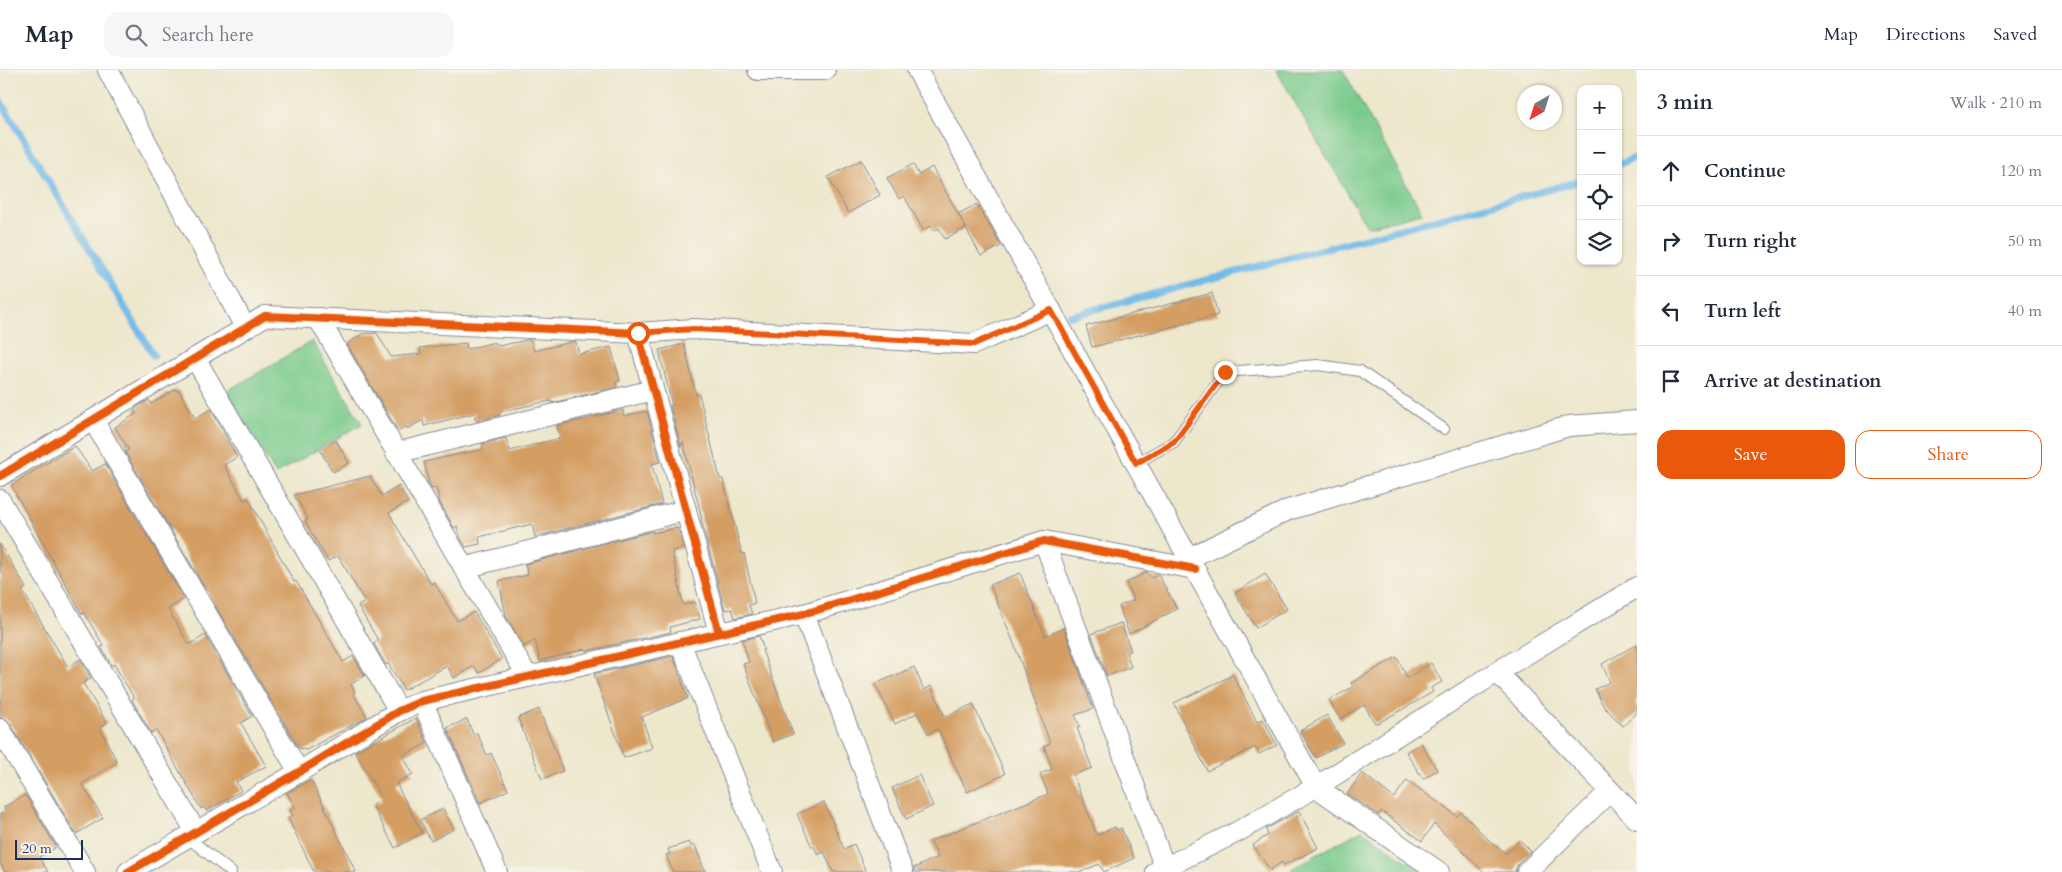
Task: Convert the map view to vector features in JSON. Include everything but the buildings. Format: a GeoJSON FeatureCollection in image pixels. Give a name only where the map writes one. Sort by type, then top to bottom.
{"type":"FeatureCollection","features":[{"type":"Feature","properties":{"kind":"street"},"geometry":{"type":"LineString","coordinates":[[108,70],[245,328]]}},
{"type":"Feature","properties":{"kind":"street"},"geometry":{"type":"LineString","coordinates":[[758,70],[825,70]]}},
{"type":"Feature","properties":{"kind":"street"},"geometry":{"type":"LineString","coordinates":[[917,70],[1316,787],[1439,872]]}},
{"type":"Feature","properties":{"kind":"street"},"geometry":{"type":"LineString","coordinates":[[0,476],[265,316],[638,333],[693,329],[974,344],[1051,310]]}},
{"type":"Feature","properties":{"kind":"street"},"geometry":{"type":"LineString","coordinates":[[318,318],[528,677]]}},
{"type":"Feature","properties":{"kind":"street"},"geometry":{"type":"LineString","coordinates":[[638,333],[719,633]]}},
{"type":"Feature","properties":{"kind":"street"},"geometry":{"type":"LineString","coordinates":[[195,358],[399,711]]}},
{"type":"Feature","properties":{"kind":"street"},"geometry":{"type":"LineString","coordinates":[[396,453],[653,390]]}},
{"type":"Feature","properties":{"kind":"street"},"geometry":{"type":"LineString","coordinates":[[93,420],[299,772]]}},
{"type":"Feature","properties":{"kind":"street"},"geometry":{"type":"LineString","coordinates":[[128,872],[399,711],[422,701],[804,614],[1044,541],[1192,564],[1288,510],[1569,426],[1637,421]]}},
{"type":"Feature","properties":{"kind":"street"},"geometry":{"type":"LineString","coordinates":[[0,500],[192,835]]}},
{"type":"Feature","properties":{"kind":"street"},"geometry":{"type":"LineString","coordinates":[[464,568],[686,510]]}},
{"type":"Feature","properties":{"kind":"street"},"geometry":{"type":"LineString","coordinates":[[1044,541],[1163,871],[1316,787],[1497,672],[1637,588]]}},
{"type":"Feature","properties":{"kind":"street"},"geometry":{"type":"LineString","coordinates":[[804,614],[903,872]]}},
{"type":"Feature","properties":{"kind":"street"},"geometry":{"type":"LineString","coordinates":[[680,642],[772,872]]}},
{"type":"Feature","properties":{"kind":"street"},"geometry":{"type":"LineString","coordinates":[[1497,672],[1637,819]]}},
{"type":"Feature","properties":{"kind":"street"},"geometry":{"type":"LineString","coordinates":[[422,701],[497,872]]}},
{"type":"Feature","properties":{"kind":"street"},"geometry":{"type":"LineString","coordinates":[[0,729],[85,872]]}},
{"type":"Feature","properties":{"kind":"street"},"geometry":{"type":"LineString","coordinates":[[1527,872],[1610,791]]}},
{"type":"Feature","properties":{"kind":"lane"},"geometry":{"type":"LineString","coordinates":[[1136,463],[1174,442],[1225,372],[1318,365],[1360,371],[1444,430]]}},
{"type":"Feature","properties":{"kind":"lane"},"geometry":{"type":"LineString","coordinates":[[192,835],[231,872]]}},
{"type":"Feature","properties":{"kind":"green space"},"geometry":{"type":"Polygon","coordinates":[[[1276,70],[1343,70],[1422,213],[1367,227],[1276,70]]]}},
{"type":"Feature","properties":{"kind":"green space"},"geometry":{"type":"Polygon","coordinates":[[[312,341],[362,424],[276,474],[227,391],[312,341]]]}},
{"type":"Feature","properties":{"kind":"green space"},"geometry":{"type":"Polygon","coordinates":[[[1362,830],[1423,872],[1294,872],[1291,869],[1362,830]]]}},
{"type":"Feature","properties":{"kind":"waterway"},"geometry":{"type":"LineString","coordinates":[[0,100],[154,356]]}},
{"type":"Feature","properties":{"kind":"waterway"},"geometry":{"type":"LineString","coordinates":[[1622,163],[1637,157]]}},
{"type":"Feature","properties":{"kind":"waterway"},"geometry":{"type":"LineString","coordinates":[[1070,316],[1577,182]]}},
{"type":"Feature","properties":{"kind":"cycle path"},"geometry":{"type":"LineString","coordinates":[[0,476],[265,316],[638,333],[719,633]]}},
{"type":"Feature","properties":{"kind":"cycle path"},"geometry":{"type":"LineString","coordinates":[[128,872],[399,711],[422,701],[804,614],[1044,541],[1195,569]]}},
{"type":"Feature","properties":{"kind":"route"},"geometry":{"type":"LineString","coordinates":[[638,333],[693,329],[974,344],[1051,310],[1136,463],[1174,442],[1225,372]]}}]}
